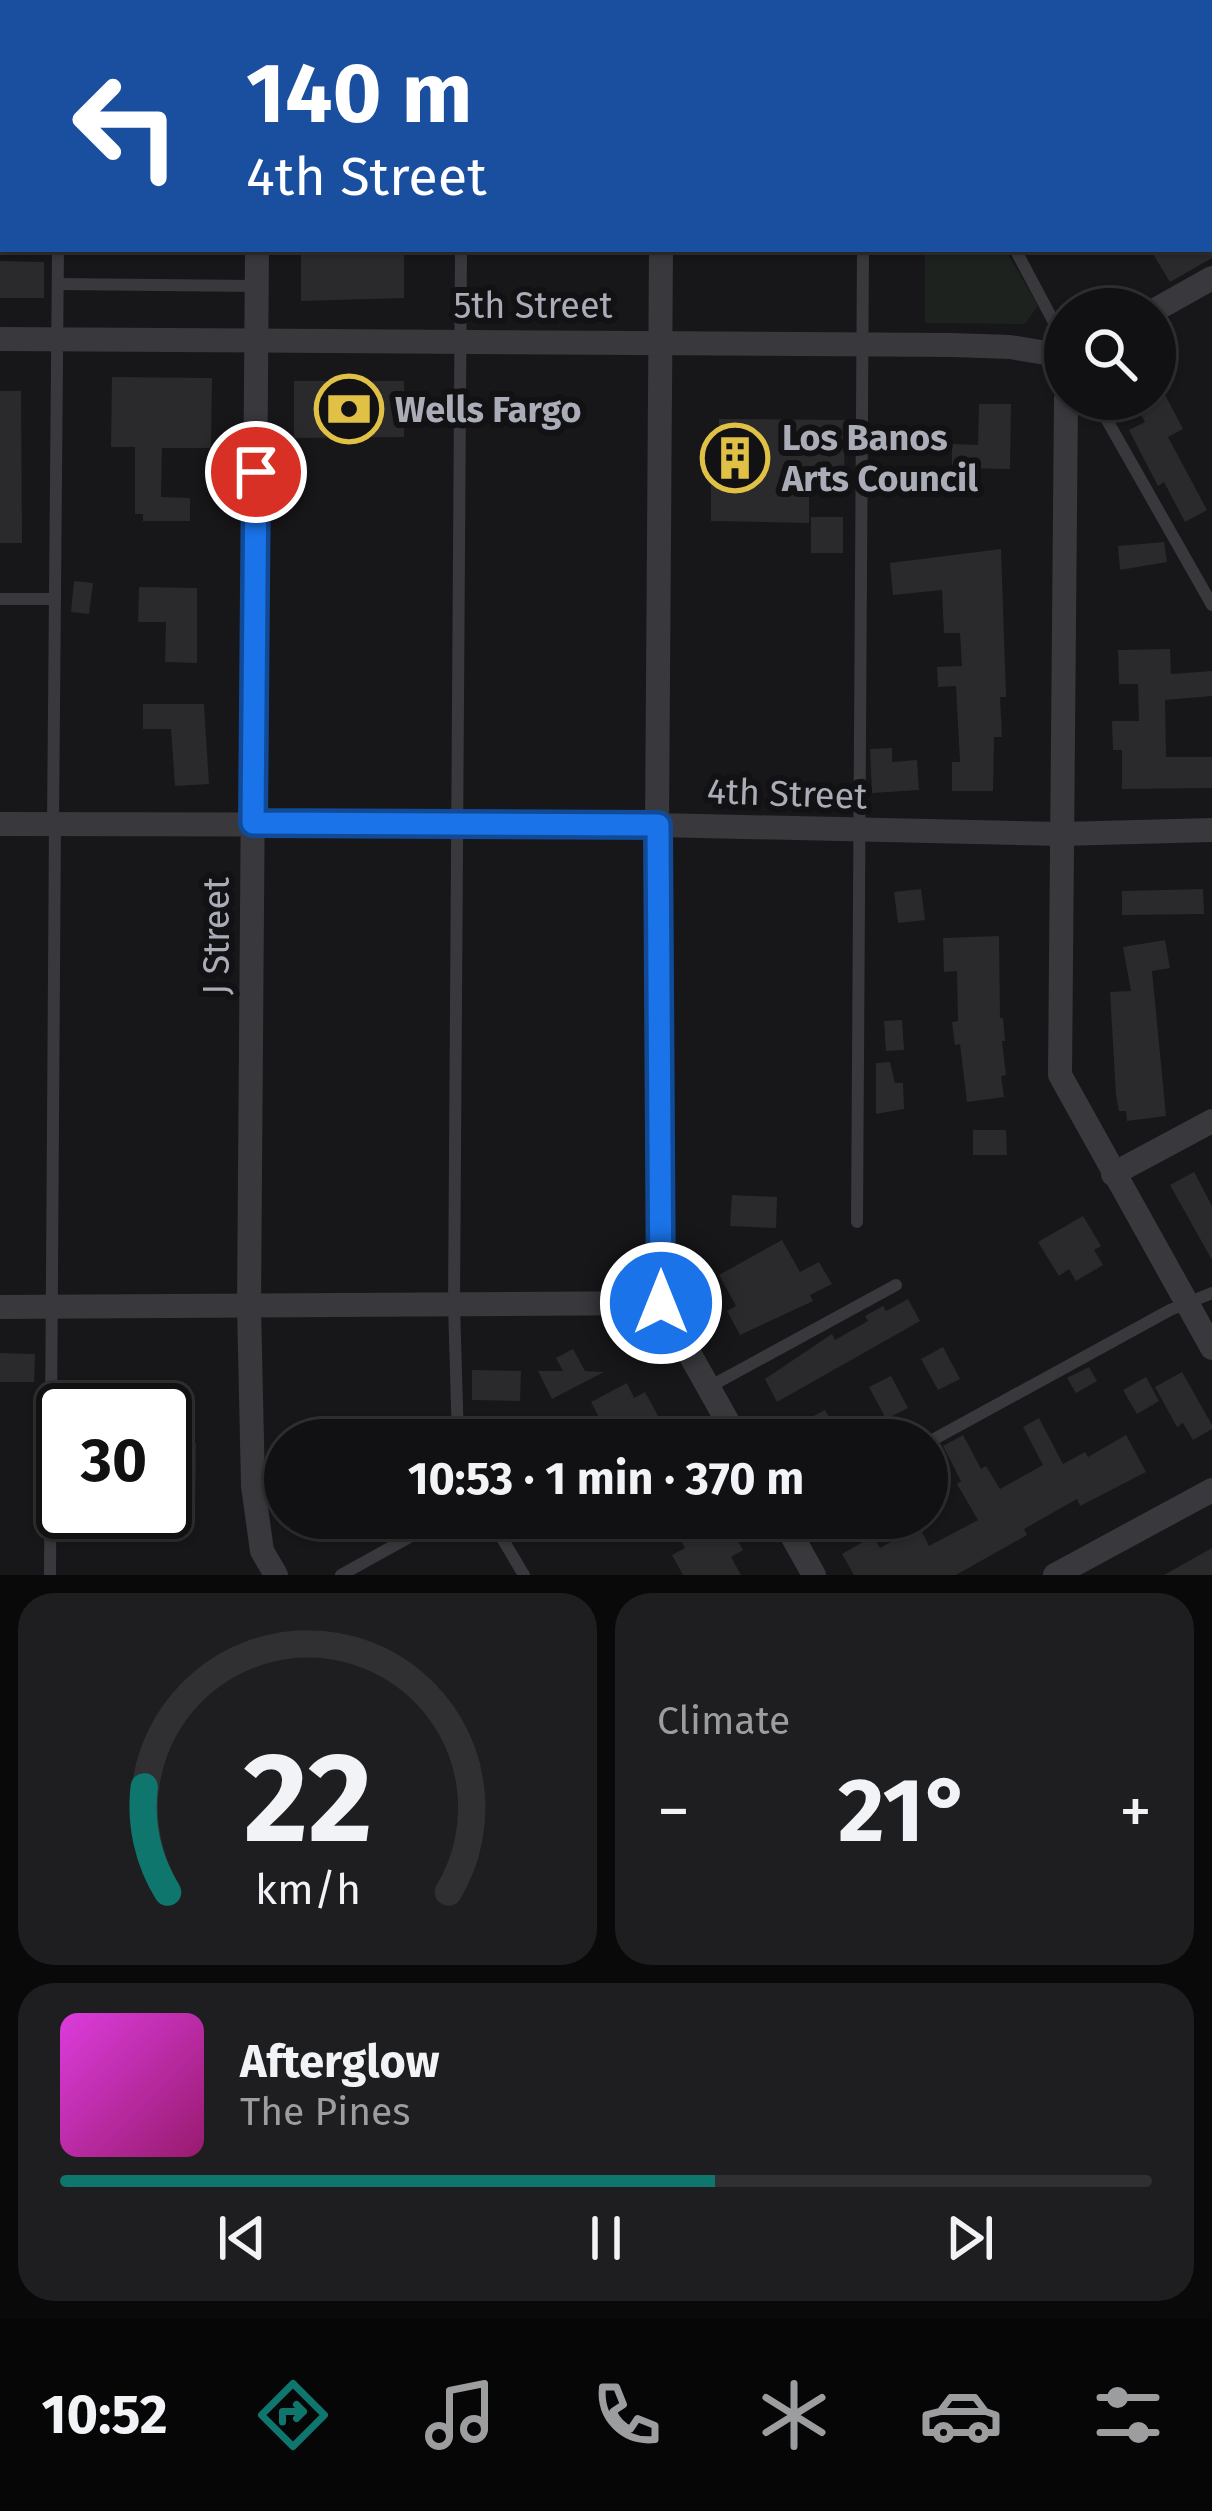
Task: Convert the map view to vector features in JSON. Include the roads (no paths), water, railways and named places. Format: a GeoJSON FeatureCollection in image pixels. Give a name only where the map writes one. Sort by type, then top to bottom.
{"type":"FeatureCollection","features":[{"type":"Feature","properties":{"kind":"street","name":"J Street"},"geometry":{"type":"LineString","coordinates":[[257,252],[249,1306],[253,1486],[262,1551],[276,1575]]}},
{"type":"Feature","properties":{"kind":"street"},"geometry":{"type":"LineString","coordinates":[[661,252],[661,1303],[726,1419]]}},
{"type":"Feature","properties":{"kind":"street"},"geometry":{"type":"LineString","coordinates":[[1176,298],[1212,278]]}},
{"type":"Feature","properties":{"kind":"street","name":"5th Street"},"geometry":{"type":"LineString","coordinates":[[0,339],[660,341],[1010,346],[1044,352]]}},
{"type":"Feature","properties":{"kind":"street"},"geometry":{"type":"LineString","coordinates":[[1066,420],[1060,1075],[1212,1348]]}},
{"type":"Feature","properties":{"kind":"street","name":"4th Street"},"geometry":{"type":"LineString","coordinates":[[0,824],[658,825],[1061,834],[1212,830]]}},
{"type":"Feature","properties":{"kind":"street"},"geometry":{"type":"LineString","coordinates":[[1113,1174],[1212,1121]]}},
{"type":"Feature","properties":{"kind":"street"},"geometry":{"type":"LineString","coordinates":[[0,1307],[661,1303]]}},
{"type":"Feature","properties":{"kind":"street"},"geometry":{"type":"LineString","coordinates":[[1055,1575],[1212,1490]]}},
{"type":"Feature","properties":{"kind":"street"},"geometry":{"type":"LineString","coordinates":[[795,1539],[814,1575]]}},
{"type":"Feature","properties":{"kind":"lane"},"geometry":{"type":"LineString","coordinates":[[50,1575],[58,252]]}},
{"type":"Feature","properties":{"kind":"lane"},"geometry":{"type":"LineString","coordinates":[[457,1419],[454,1305],[461,252]]}},
{"type":"Feature","properties":{"kind":"lane"},"geometry":{"type":"LineString","coordinates":[[857,1222],[863,252]]}},
{"type":"Feature","properties":{"kind":"lane"},"geometry":{"type":"LineString","coordinates":[[1017,252],[1044,304]]}},
{"type":"Feature","properties":{"kind":"lane"},"geometry":{"type":"LineString","coordinates":[[58,284],[257,286]]}},
{"type":"Feature","properties":{"kind":"lane"},"geometry":{"type":"LineString","coordinates":[[1107,420],[1212,605]]}},
{"type":"Feature","properties":{"kind":"lane"},"geometry":{"type":"LineString","coordinates":[[0,599],[55,599]]}},
{"type":"Feature","properties":{"kind":"lane"},"geometry":{"type":"LineString","coordinates":[[708,1387],[896,1285]]}},
{"type":"Feature","properties":{"kind":"lane"},"geometry":{"type":"LineString","coordinates":[[948,1432],[1212,1293]]}},
{"type":"Feature","properties":{"kind":"lane"},"geometry":{"type":"LineString","coordinates":[[341,1575],[406,1539]]}},
{"type":"Feature","properties":{"kind":"lane"},"geometry":{"type":"LineString","coordinates":[[503,1539],[524,1575]]}},
{"type":"Feature","properties":{"kind":"place","name":"Wells Fargo"},"geometry":{"type":"Point","coordinates":[349,409]}},
{"type":"Feature","properties":{"kind":"place","name":"Los Banos Arts Council"},"geometry":{"type":"Point","coordinates":[735,458]}}]}
